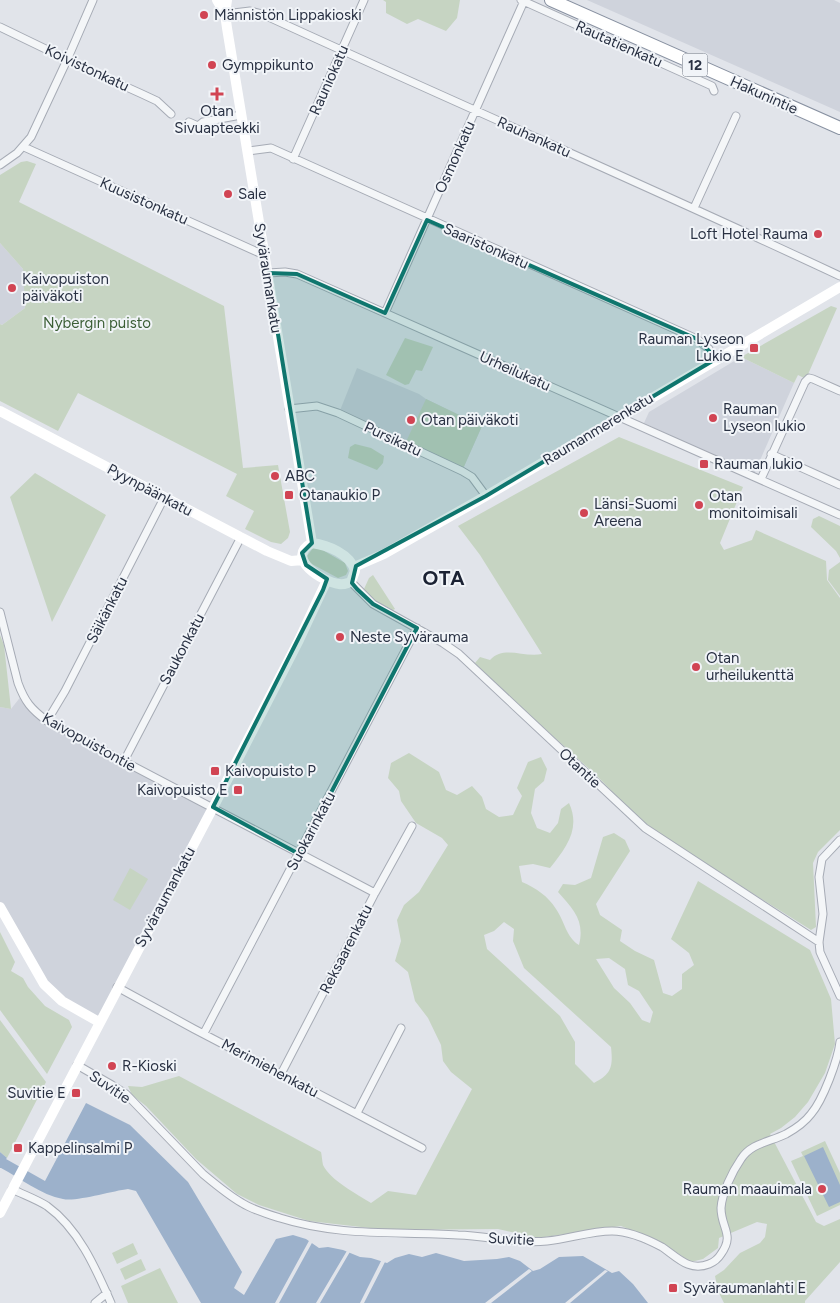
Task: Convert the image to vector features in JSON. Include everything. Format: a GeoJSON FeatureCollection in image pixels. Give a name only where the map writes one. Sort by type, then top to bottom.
{"type":"FeatureCollection","features":[{"type":"Feature","properties":{"kind":"highway","name":"Hakunintie"},"geometry":{"type":"LineString","coordinates":[[551,0],[840,128]]}},
{"type":"Feature","properties":{"kind":"main road","name":"Syväraumankatu"},"geometry":{"type":"LineString","coordinates":[[217,0],[225,14]]}},
{"type":"Feature","properties":{"kind":"main road","name":"Syväraumankatu"},"geometry":{"type":"LineString","coordinates":[[227,0],[225,14],[312,543]]}},
{"type":"Feature","properties":{"kind":"main road","name":"Raumanmerenkatu"},"geometry":{"type":"LineString","coordinates":[[354,567],[379,556],[486,496],[840,287]]}},
{"type":"Feature","properties":{"kind":"main road","name":"Pyynpäänkatu"},"geometry":{"type":"LineString","coordinates":[[0,411],[267,551],[291,561],[303,560]]}},
{"type":"Feature","properties":{"kind":"main road"},"geometry":{"type":"LineString","coordinates":[[312,543],[324,545],[350,560],[354,567],[354,575],[351,582],[344,585],[338,584],[310,570],[303,560],[302,553],[306,546],[312,543]]}},
{"type":"Feature","properties":{"kind":"main road","name":"Syväraumankatu"},"geometry":{"type":"LineString","coordinates":[[0,1212],[213,807],[299,640],[327,580]]}},
{"type":"Feature","properties":{"kind":"main road"},"geometry":{"type":"LineString","coordinates":[[0,907],[35,969],[53,994],[99,1022]]}},
{"type":"Feature","properties":{"kind":"street"},"geometry":{"type":"LineString","coordinates":[[0,165],[24,147],[36,127],[93,0]]}},
{"type":"Feature","properties":{"kind":"street","name":"Rauniokatu"},"geometry":{"type":"LineString","coordinates":[[294,159],[364,0]]}},
{"type":"Feature","properties":{"kind":"street","name":"Rautatienkatu"},"geometry":{"type":"LineString","coordinates":[[522,1],[712,86],[714,91]]}},
{"type":"Feature","properties":{"kind":"street","name":"Osmonkatu"},"geometry":{"type":"LineString","coordinates":[[385,313],[522,1]]}},
{"type":"Feature","properties":{"kind":"street","name":"Rauhankatu"},"geometry":{"type":"LineString","coordinates":[[225,14],[235,11],[250,11],[262,14],[694,208],[840,276]]}},
{"type":"Feature","properties":{"kind":"street","name":"Koivistonkatu"},"geometry":{"type":"LineString","coordinates":[[0,27],[157,101],[171,114]]}},
{"type":"Feature","properties":{"kind":"street"},"geometry":{"type":"LineString","coordinates":[[190,122],[198,126],[203,122],[241,115]]}},
{"type":"Feature","properties":{"kind":"street"},"geometry":{"type":"LineString","coordinates":[[694,208],[736,116]]}},
{"type":"Feature","properties":{"kind":"street","name":"Kuusistonkatu"},"geometry":{"type":"LineString","coordinates":[[24,147],[264,255]]}},
{"type":"Feature","properties":{"kind":"street","name":"Saaristonkatu"},"geometry":{"type":"LineString","coordinates":[[248,151],[271,148],[427,220],[697,339],[709,349],[714,360]]}},
{"type":"Feature","properties":{"kind":"street","name":"Urheilukatu"},"geometry":{"type":"LineString","coordinates":[[268,273],[285,272],[296,274],[840,515]]}},
{"type":"Feature","properties":{"kind":"street"},"geometry":{"type":"LineString","coordinates":[[761,479],[805,382],[809,378],[840,391]]}},
{"type":"Feature","properties":{"kind":"street","name":"Pursikatu"},"geometry":{"type":"LineString","coordinates":[[289,409],[317,406],[338,414],[462,470],[472,477],[486,496]]}},
{"type":"Feature","properties":{"kind":"street"},"geometry":{"type":"LineString","coordinates":[[771,454],[840,485]]}},
{"type":"Feature","properties":{"kind":"street","name":"Säikänkatu"},"geometry":{"type":"LineString","coordinates":[[47,721],[65,691],[164,498]]}},
{"type":"Feature","properties":{"kind":"street","name":"Saukonkatu"},"geometry":{"type":"LineString","coordinates":[[124,761],[241,537]]}},
{"type":"Feature","properties":{"kind":"street","name":"Otantie"},"geometry":{"type":"LineString","coordinates":[[351,582],[373,604],[459,654],[645,828],[819,942]]}},
{"type":"Feature","properties":{"kind":"street","name":"Kaivopuistontie"},"geometry":{"type":"LineString","coordinates":[[0,612],[18,683],[22,694],[32,710],[47,721],[374,893]]}},
{"type":"Feature","properties":{"kind":"street","name":"Suokarinkatu"},"geometry":{"type":"LineString","coordinates":[[204,1033],[417,628]]}},
{"type":"Feature","properties":{"kind":"street","name":"Reksaarenkatu"},"geometry":{"type":"LineString","coordinates":[[281,1074],[374,893],[412,826]]}},
{"type":"Feature","properties":{"kind":"street"},"geometry":{"type":"LineString","coordinates":[[840,840],[822,860],[819,868],[823,914],[819,942],[823,960],[840,996]]}},
{"type":"Feature","properties":{"kind":"street","name":"Merimiehenkatu"},"geometry":{"type":"LineString","coordinates":[[118,987],[194,1029],[422,1148]]}},
{"type":"Feature","properties":{"kind":"street"},"geometry":{"type":"LineString","coordinates":[[357,1113],[401,1028]]}},
{"type":"Feature","properties":{"kind":"street","name":"Suvitie"},"geometry":{"type":"LineString","coordinates":[[77,1065],[126,1094],[203,1174],[229,1194],[243,1204],[274,1216],[324,1229],[388,1234],[458,1235],[505,1241],[547,1241],[612,1231],[626,1232],[661,1247],[687,1265],[703,1266],[716,1260],[727,1245],[729,1238],[721,1209],[723,1198],[741,1159],[753,1146],[786,1133],[812,1114],[838,1058],[840,1042]]}},
{"type":"Feature","properties":{"kind":"street"},"geometry":{"type":"LineString","coordinates":[[14,1185],[48,1206],[60,1218],[83,1247],[111,1303]]}},
{"type":"Feature","properties":{"kind":"street"},"geometry":{"type":"LineString","coordinates":[[95,1303],[107,1293]]}},
{"type":"Feature","properties":{"kind":"highlighted area"},"geometry":{"type":"Polygon","coordinates":[[[427,220],[697,339],[712,354],[714,360],[486,496],[356,566],[352,583],[357,589],[373,604],[417,628],[299,854],[213,807],[327,579],[306,565],[302,553],[312,543],[268,273],[297,274],[385,313],[427,220]]]}},
{"type":"Feature","properties":{"kind":"shaded area"},"geometry":{"type":"Polygon","coordinates":[[[587,0],[834,0],[840,3],[840,112],[587,0]]]}},
{"type":"Feature","properties":{"kind":"shaded area","name":"Kaivopuiston päiväkoti"},"geometry":{"type":"Polygon","coordinates":[[[0,243],[23,269],[25,308],[2,325],[0,324],[0,243]]]}},
{"type":"Feature","properties":{"kind":"shaded area","name":"Rauman Lyseon lukio"},"geometry":{"type":"Polygon","coordinates":[[[741,357],[794,383],[754,474],[644,423],[649,412],[741,357]]]}},
{"type":"Feature","properties":{"kind":"shaded area","name":"Otan päiväkoti"},"geometry":{"type":"Polygon","coordinates":[[[357,368],[419,394],[482,426],[462,471],[339,413],[357,368]]]}},
{"type":"Feature","properties":{"kind":"shaded area"},"geometry":{"type":"Polygon","coordinates":[[[22,695],[32,710],[213,807],[99,1022],[53,994],[0,907],[0,707],[11,709],[22,695]]]}},
{"type":"Feature","properties":{"kind":"green space"},"geometry":{"type":"Polygon","coordinates":[[[383,0],[460,0],[457,18],[446,31],[418,19],[407,24],[386,13],[386,2],[383,0]]]}},
{"type":"Feature","properties":{"kind":"green space","name":"Nybergin puisto"},"geometry":{"type":"Polygon","coordinates":[[[27,161],[36,164],[19,202],[224,306],[243,468],[278,465],[290,532],[288,538],[281,544],[271,542],[245,529],[254,511],[226,496],[237,474],[78,393],[58,431],[0,401],[0,324],[2,325],[25,308],[23,269],[0,243],[0,175],[21,162],[27,161]]]}},
{"type":"Feature","properties":{"kind":"green space"},"geometry":{"type":"Polygon","coordinates":[[[831,306],[837,308],[806,379],[798,375],[794,383],[741,357],[831,306]]]}},
{"type":"Feature","properties":{"kind":"green space"},"geometry":{"type":"Polygon","coordinates":[[[405,338],[433,347],[422,371],[416,370],[409,384],[405,385],[386,375],[405,338]]]}},
{"type":"Feature","properties":{"kind":"green space"},"geometry":{"type":"Polygon","coordinates":[[[426,399],[482,426],[462,471],[405,444],[426,399]]]}},
{"type":"Feature","properties":{"kind":"green space","name":"Otan urheilukenttä"},"geometry":{"type":"Polygon","coordinates":[[[619,437],[743,487],[720,543],[724,550],[752,540],[756,530],[826,561],[827,580],[840,598],[840,830],[818,852],[813,863],[816,927],[811,930],[679,847],[638,818],[597,776],[503,691],[475,663],[480,657],[490,660],[502,653],[542,654],[480,555],[458,526],[619,437]]]}},
{"type":"Feature","properties":{"kind":"green space"},"geometry":{"type":"Polygon","coordinates":[[[355,444],[371,448],[384,456],[383,463],[377,470],[348,458],[350,447],[355,444]]]}},
{"type":"Feature","properties":{"kind":"green space"},"geometry":{"type":"Polygon","coordinates":[[[35,473],[106,515],[52,622],[10,497],[35,473]]]}},
{"type":"Feature","properties":{"kind":"green space"},"geometry":{"type":"Polygon","coordinates":[[[819,516],[840,526],[840,558],[836,551],[811,527],[813,519],[819,516]]]}},
{"type":"Feature","properties":{"kind":"green space"},"geometry":{"type":"Polygon","coordinates":[[[313,548],[319,548],[345,563],[348,571],[346,575],[338,578],[310,563],[307,556],[313,548]]]}},
{"type":"Feature","properties":{"kind":"green space"},"geometry":{"type":"Polygon","coordinates":[[[840,562],[840,596],[828,580],[829,570],[840,562]]]}},
{"type":"Feature","properties":{"kind":"green space"},"geometry":{"type":"Polygon","coordinates":[[[373,575],[395,609],[393,610],[372,599],[364,589],[369,578],[373,575]]]}},
{"type":"Feature","properties":{"kind":"green space"},"geometry":{"type":"Polygon","coordinates":[[[0,635],[4,645],[11,709],[0,707],[0,635]]]}},
{"type":"Feature","properties":{"kind":"green space"},"geometry":{"type":"Polygon","coordinates":[[[409,753],[439,772],[446,790],[457,795],[472,786],[482,797],[486,809],[499,817],[513,815],[522,796],[517,788],[528,762],[541,757],[547,769],[544,781],[535,789],[531,813],[537,828],[550,833],[558,823],[561,809],[569,803],[573,821],[572,830],[566,846],[550,868],[533,864],[519,866],[522,882],[537,890],[553,904],[571,938],[579,945],[580,929],[577,916],[558,892],[563,884],[575,885],[591,878],[603,837],[614,833],[625,840],[630,851],[596,904],[600,915],[622,930],[620,941],[654,960],[663,993],[672,996],[682,989],[682,974],[694,965],[689,953],[671,939],[698,881],[810,950],[831,999],[835,1044],[825,1073],[808,1102],[795,1117],[770,1134],[816,1222],[824,1226],[840,1219],[840,1262],[805,1303],[724,1303],[718,1291],[715,1276],[724,1270],[740,1253],[760,1243],[765,1237],[767,1224],[757,1222],[719,1238],[718,1248],[703,1259],[691,1262],[659,1241],[621,1226],[538,1238],[498,1229],[387,1230],[309,1221],[259,1205],[237,1194],[196,1159],[146,1106],[132,1095],[128,1086],[142,1087],[179,1076],[321,1152],[326,1171],[344,1186],[371,1203],[388,1191],[416,1195],[472,1089],[451,1072],[443,1061],[441,1045],[428,1018],[415,1001],[408,972],[395,961],[401,941],[397,920],[404,905],[419,892],[448,845],[442,838],[416,823],[401,801],[399,791],[388,778],[391,763],[409,753]],[[504,922],[494,931],[484,935],[487,949],[560,1016],[575,1042],[575,1064],[594,1083],[600,1080],[610,1069],[612,1059],[611,1047],[524,968],[513,941],[514,929],[504,922]],[[609,958],[596,959],[614,988],[630,1003],[642,1020],[650,1023],[653,1012],[639,991],[628,985],[625,969],[609,958]]]}},
{"type":"Feature","properties":{"kind":"green space"},"geometry":{"type":"Polygon","coordinates":[[[130,868],[148,879],[130,910],[113,900],[130,868]]]}},
{"type":"Feature","properties":{"kind":"green space"},"geometry":{"type":"Polygon","coordinates":[[[0,932],[15,962],[11,971],[23,978],[28,987],[45,1006],[69,1020],[72,1027],[47,1074],[0,1010],[0,932]]]}},
{"type":"Feature","properties":{"kind":"green space"},"geometry":{"type":"Polygon","coordinates":[[[0,1020],[46,1082],[7,1158],[0,1152],[0,1020]]]}},
{"type":"Feature","properties":{"kind":"green space","name":"Rauman maauimala"},"geometry":{"type":"Polygon","coordinates":[[[825,1141],[840,1173],[840,1205],[817,1216],[791,1161],[803,1156],[801,1152],[825,1141]]]}},
{"type":"Feature","properties":{"kind":"green space"},"geometry":{"type":"Polygon","coordinates":[[[133,1243],[138,1254],[117,1264],[112,1253],[133,1243]]]}},
{"type":"Feature","properties":{"kind":"green space"},"geometry":{"type":"Polygon","coordinates":[[[141,1259],[146,1270],[125,1280],[120,1269],[141,1259]]]}},
{"type":"Feature","properties":{"kind":"green space"},"geometry":{"type":"Polygon","coordinates":[[[160,1268],[178,1303],[128,1303],[121,1286],[160,1268]]]}},
{"type":"Feature","properties":{"kind":"water"},"geometry":{"type":"Polygon","coordinates":[[[86,1103],[130,1125],[188,1182],[242,1272],[234,1288],[244,1295],[276,1239],[293,1235],[306,1239],[319,1248],[328,1247],[343,1250],[360,1257],[387,1263],[395,1258],[409,1254],[422,1257],[436,1253],[464,1261],[509,1257],[520,1261],[533,1271],[540,1269],[559,1257],[583,1256],[612,1273],[619,1271],[633,1284],[648,1303],[201,1303],[136,1191],[128,1189],[85,1198],[63,1199],[39,1190],[0,1168],[0,1152],[6,1159],[45,1181],[86,1103]]]}},
{"type":"Feature","properties":{"kind":"water"},"geometry":{"type":"Polygon","coordinates":[[[823,1147],[840,1185],[840,1202],[829,1207],[804,1156],[823,1147]]]}},
{"type":"Feature","properties":{"kind":"pier"},"geometry":{"type":"Polygon","coordinates":[[[310,1239],[313,1241],[279,1303],[275,1303],[310,1239]]]}},
{"type":"Feature","properties":{"kind":"pier"},"geometry":{"type":"Polygon","coordinates":[[[348,1249],[351,1250],[320,1303],[316,1303],[348,1249]]]}},
{"type":"Feature","properties":{"kind":"pier"},"geometry":{"type":"Polygon","coordinates":[[[382,1259],[386,1260],[364,1303],[360,1303],[382,1259]]]}},
{"type":"Feature","properties":{"kind":"pier"},"geometry":{"type":"Polygon","coordinates":[[[529,1269],[532,1271],[491,1303],[485,1303],[529,1269]]]}},
{"type":"Feature","properties":{"kind":"pier"},"geometry":{"type":"Polygon","coordinates":[[[605,1270],[608,1271],[570,1303],[565,1303],[605,1270]]]}},
{"type":"Feature","properties":{"kind":"place","name":"Männistön Lippakioski"},"geometry":{"type":"Point","coordinates":[204,15]}},
{"type":"Feature","properties":{"kind":"place","name":"Gymppikunto"},"geometry":{"type":"Point","coordinates":[212,65]}},
{"type":"Feature","properties":{"kind":"place","name":"Otan Sivuapteekki"},"geometry":{"type":"Point","coordinates":[217,94]}},
{"type":"Feature","properties":{"kind":"place","name":"Sale"},"geometry":{"type":"Point","coordinates":[228,194]}},
{"type":"Feature","properties":{"kind":"place","name":"Loft Hotel Rauma"},"geometry":{"type":"Point","coordinates":[818,234]}},
{"type":"Feature","properties":{"kind":"place","name":"Kaivopuiston päiväkoti"},"geometry":{"type":"Point","coordinates":[12,288]}},
{"type":"Feature","properties":{"kind":"place","name":"Rauman Lyseon Lukio E"},"geometry":{"type":"Point","coordinates":[754,348]}},
{"type":"Feature","properties":{"kind":"place","name":"Rauman Lyseon lukio"},"geometry":{"type":"Point","coordinates":[713,418]}},
{"type":"Feature","properties":{"kind":"place","name":"Otan päiväkoti"},"geometry":{"type":"Point","coordinates":[411,420]}},
{"type":"Feature","properties":{"kind":"place","name":"Rauman lukio"},"geometry":{"type":"Point","coordinates":[704,464]}},
{"type":"Feature","properties":{"kind":"place","name":"ABC"},"geometry":{"type":"Point","coordinates":[275,476]}},
{"type":"Feature","properties":{"kind":"place","name":"Otanaukio P"},"geometry":{"type":"Point","coordinates":[289,495]}},
{"type":"Feature","properties":{"kind":"place","name":"Otan monitoimisali"},"geometry":{"type":"Point","coordinates":[699,505]}},
{"type":"Feature","properties":{"kind":"place","name":"Länsi-Suomi Areena"},"geometry":{"type":"Point","coordinates":[584,513]}},
{"type":"Feature","properties":{"kind":"place","name":"Neste Syvärauma"},"geometry":{"type":"Point","coordinates":[340,637]}},
{"type":"Feature","properties":{"kind":"place","name":"Otan urheilukenttä"},"geometry":{"type":"Point","coordinates":[696,667]}},
{"type":"Feature","properties":{"kind":"place","name":"Kaivopuisto P"},"geometry":{"type":"Point","coordinates":[215,771]}},
{"type":"Feature","properties":{"kind":"place","name":"Kaivopuisto E"},"geometry":{"type":"Point","coordinates":[238,790]}},
{"type":"Feature","properties":{"kind":"place","name":"R-Kioski"},"geometry":{"type":"Point","coordinates":[112,1066]}},
{"type":"Feature","properties":{"kind":"place","name":"Suvitie E"},"geometry":{"type":"Point","coordinates":[76,1093]}},
{"type":"Feature","properties":{"kind":"place","name":"Kappelinsalmi P"},"geometry":{"type":"Point","coordinates":[18,1148]}},
{"type":"Feature","properties":{"kind":"place","name":"Rauman maauimala"},"geometry":{"type":"Point","coordinates":[822,1189]}},
{"type":"Feature","properties":{"kind":"place","name":"Syväraumanlahti E"},"geometry":{"type":"Point","coordinates":[673,1288]}},
{"type":"Feature","properties":{"kind":"district","name":"OTA"},"geometry":{"type":"Point","coordinates":[444,578]}}]}
